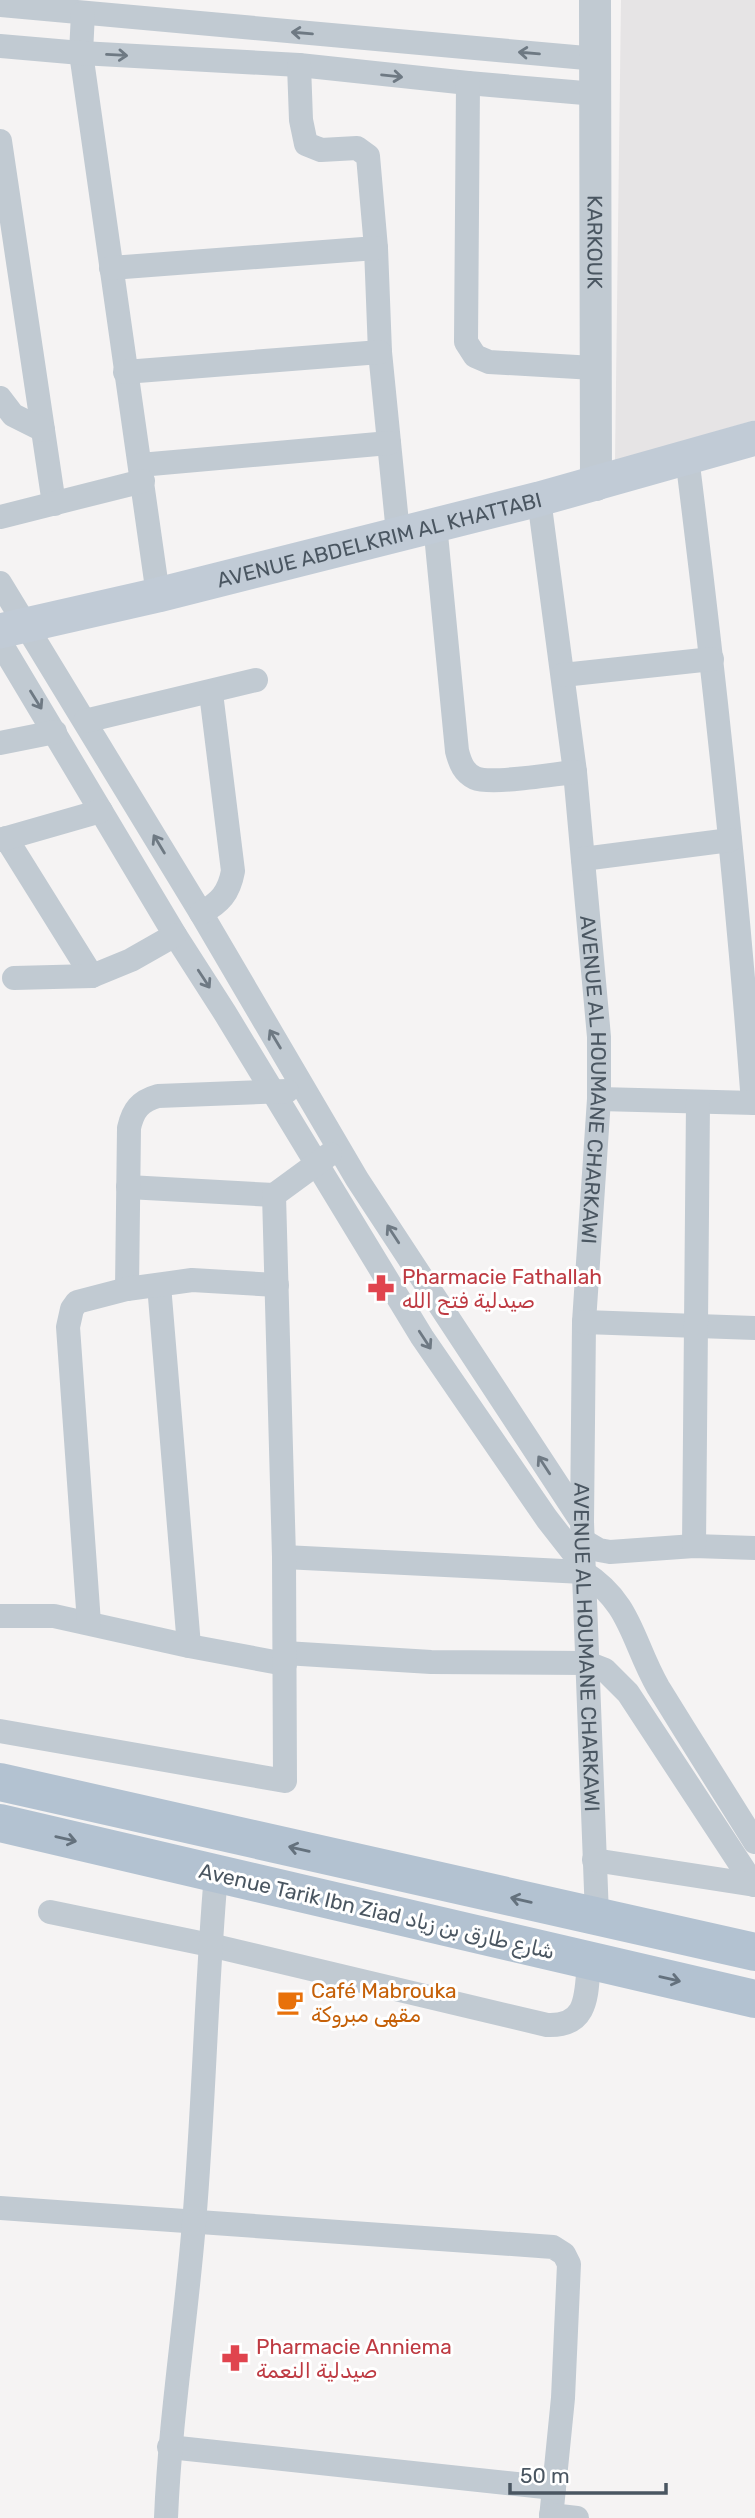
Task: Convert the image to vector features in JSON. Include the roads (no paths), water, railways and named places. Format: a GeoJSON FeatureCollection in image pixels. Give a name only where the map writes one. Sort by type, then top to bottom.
{"type":"FeatureCollection","features":[{"type":"Feature","properties":{"kind":"main road","name":"AVENUE ABDELKRIM AL KHATTABI"},"geometry":{"type":"LineString","coordinates":[[9,633],[596,485],[755,438]]}},
{"type":"Feature","properties":{"kind":"main road","name":"Avenue Tarik Ibn Ziad شارع طارق بن زياد"},"geometry":{"type":"LineString","coordinates":[[0,1782],[755,1952]]}},
{"type":"Feature","properties":{"kind":"main road","name":"Avenue Tarik Ibn Ziad شارع طارق بن زياد"},"geometry":{"type":"LineString","coordinates":[[0,1823],[755,1999]]}},
{"type":"Feature","properties":{"kind":"main road"},"geometry":{"type":"LineString","coordinates":[[596,1916],[623,1929],[624,1946],[615,1960],[588,1960],[562,1937],[562,1928],[596,1916]]}},
{"type":"Feature","properties":{"kind":"street","name":"KARKOUK"},"geometry":{"type":"LineString","coordinates":[[595,0],[596,485]]}},
{"type":"Feature","properties":{"kind":"street"},"geometry":{"type":"LineString","coordinates":[[0,5],[597,59]]}},
{"type":"Feature","properties":{"kind":"street"},"geometry":{"type":"LineString","coordinates":[[83,13],[81,53],[158,595]]}},
{"type":"Feature","properties":{"kind":"street"},"geometry":{"type":"LineString","coordinates":[[0,46],[299,65],[596,94]]}},
{"type":"Feature","properties":{"kind":"street"},"geometry":{"type":"LineString","coordinates":[[299,65],[301,120],[306,144],[321,150],[357,148],[368,156],[376,248],[380,352],[398,533]]}},
{"type":"Feature","properties":{"kind":"street"},"geometry":{"type":"LineString","coordinates":[[468,83],[466,342],[475,356],[489,362],[594,368]]}},
{"type":"Feature","properties":{"kind":"street"},"geometry":{"type":"LineString","coordinates":[[0,148],[54,504]]}},
{"type":"Feature","properties":{"kind":"street"},"geometry":{"type":"LineString","coordinates":[[111,268],[376,248]]}},
{"type":"Feature","properties":{"kind":"street"},"geometry":{"type":"LineString","coordinates":[[125,372],[380,352]]}},
{"type":"Feature","properties":{"kind":"street"},"geometry":{"type":"LineString","coordinates":[[0,398],[13,415],[43,430]]}},
{"type":"Feature","properties":{"kind":"street"},"geometry":{"type":"LineString","coordinates":[[0,517],[54,504],[141,473],[389,443]]}},
{"type":"Feature","properties":{"kind":"street"},"geometry":{"type":"LineString","coordinates":[[598,1098],[754,1103],[743,960],[712,659],[687,457]]}},
{"type":"Feature","properties":{"kind":"street","name":"AVENUE AL HOUMANE CHARKAWI"},"geometry":{"type":"LineString","coordinates":[[539,499],[575,772],[599,1037],[598,1098],[584,1322],[583,1550],[596,1916]]}},
{"type":"Feature","properties":{"kind":"street"},"geometry":{"type":"LineString","coordinates":[[435,524],[457,751],[463,768],[472,777],[487,781],[575,772]]}},
{"type":"Feature","properties":{"kind":"street"},"geometry":{"type":"LineString","coordinates":[[0,583],[9,633],[55,732],[175,935],[274,1092],[422,1337],[547,1519],[583,1550]]}},
{"type":"Feature","properties":{"kind":"street"},"geometry":{"type":"LineString","coordinates":[[9,633],[85,721],[602,1584],[620,1605],[657,1684],[755,1842]]}},
{"type":"Feature","properties":{"kind":"street"},"geometry":{"type":"LineString","coordinates":[[563,675],[712,659]]}},
{"type":"Feature","properties":{"kind":"street"},"geometry":{"type":"LineString","coordinates":[[85,721],[211,693],[256,680]]}},
{"type":"Feature","properties":{"kind":"street"},"geometry":{"type":"LineString","coordinates":[[201,914],[216,905],[224,896],[230,886],[233,871],[211,693]]}},
{"type":"Feature","properties":{"kind":"street"},"geometry":{"type":"LineString","coordinates":[[0,743],[55,732]]}},
{"type":"Feature","properties":{"kind":"street"},"geometry":{"type":"LineString","coordinates":[[92,976],[3,839],[101,811]]}},
{"type":"Feature","properties":{"kind":"street"},"geometry":{"type":"LineString","coordinates":[[583,859],[730,840]]}},
{"type":"Feature","properties":{"kind":"street"},"geometry":{"type":"LineString","coordinates":[[13,978],[92,976],[131,960],[175,935]]}},
{"type":"Feature","properties":{"kind":"street"},"geometry":{"type":"LineString","coordinates":[[127,1289],[129,1128],[134,1111],[140,1104],[158,1096],[305,1090]]}},
{"type":"Feature","properties":{"kind":"street"},"geometry":{"type":"LineString","coordinates":[[694,1546],[698,1102]]}},
{"type":"Feature","properties":{"kind":"street"},"geometry":{"type":"LineString","coordinates":[[128,1187],[274,1195],[339,1148]]}},
{"type":"Feature","properties":{"kind":"street"},"geometry":{"type":"LineString","coordinates":[[0,1731],[285,1781],[284,1557],[274,1195]]}},
{"type":"Feature","properties":{"kind":"street"},"geometry":{"type":"LineString","coordinates":[[89,1623],[69,1318],[72,1310],[77,1302],[127,1289],[192,1280],[277,1285]]}},
{"type":"Feature","properties":{"kind":"street"},"geometry":{"type":"LineString","coordinates":[[159,1285],[189,1646]]}},
{"type":"Feature","properties":{"kind":"street"},"geometry":{"type":"LineString","coordinates":[[584,1322],[755,1328]]}},
{"type":"Feature","properties":{"kind":"street"},"geometry":{"type":"LineString","coordinates":[[284,1557],[583,1550],[610,1552],[694,1546],[755,1548]]}},
{"type":"Feature","properties":{"kind":"street"},"geometry":{"type":"LineString","coordinates":[[0,1616],[54,1616],[189,1646],[285,1658],[587,1663],[605,1670],[628,1693],[755,1885]]}},
{"type":"Feature","properties":{"kind":"street"},"geometry":{"type":"LineString","coordinates":[[594,1860],[755,1885]]}},
{"type":"Feature","properties":{"kind":"street"},"geometry":{"type":"LineString","coordinates":[[166,2518],[169,2447],[194,2223],[216,1874]]}},
{"type":"Feature","properties":{"kind":"street"},"geometry":{"type":"LineString","coordinates":[[50,1912],[210,1945],[547,2025],[567,2023],[582,2010],[586,2001],[588,1960]]}},
{"type":"Feature","properties":{"kind":"street"},"geometry":{"type":"LineString","coordinates":[[0,2208],[552,2247],[564,2254],[569,2264],[563,2398],[551,2517],[576,2518]]}},
{"type":"Feature","properties":{"kind":"street"},"geometry":{"type":"LineString","coordinates":[[169,2447],[554,2488]]}},
{"type":"Feature","properties":{"kind":"place","name":"Pharmacie Fathallah صيدلية فتح الله"},"geometry":{"type":"Point","coordinates":[381,1288]}},
{"type":"Feature","properties":{"kind":"place","name":"Café Mabrouka مقهى مبروكة"},"geometry":{"type":"Point","coordinates":[290,2002]}},
{"type":"Feature","properties":{"kind":"place","name":"Pharmacie Anniema صيدلية النعمة"},"geometry":{"type":"Point","coordinates":[235,2358]}}]}
